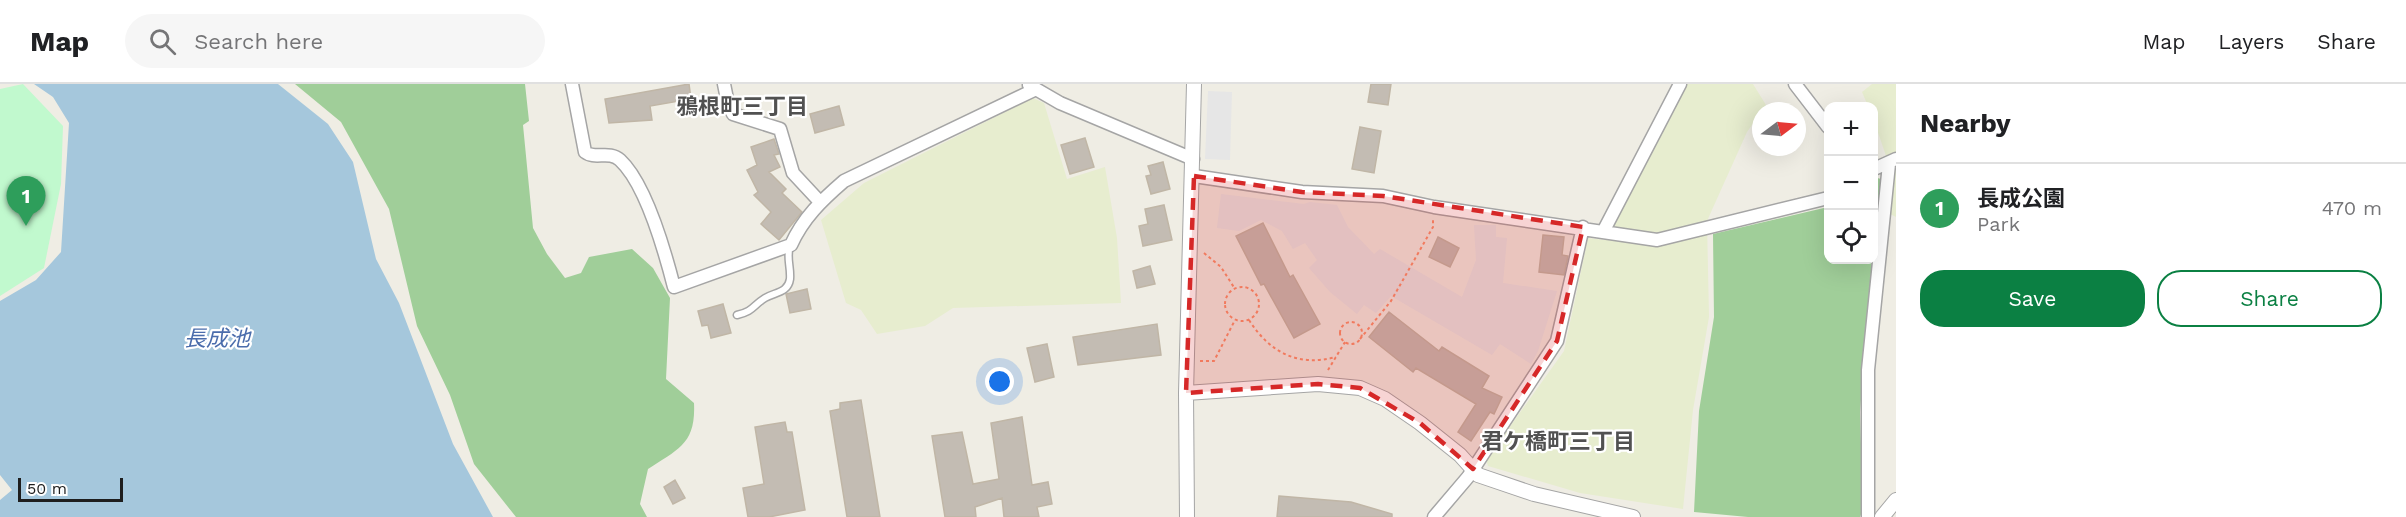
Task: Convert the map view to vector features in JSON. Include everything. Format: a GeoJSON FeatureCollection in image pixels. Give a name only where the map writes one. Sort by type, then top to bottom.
{"type":"FeatureCollection","features":[{"type":"Feature","properties":{"kind":"street"},"geometry":{"type":"LineString","coordinates":[[572,84],[585,152],[589,155],[612,155],[620,160],[636,184],[663,245],[674,287],[791,245],[797,230],[820,202],[844,181],[1031,87],[1140,138],[1193,159]]}},
{"type":"Feature","properties":{"kind":"street"},"geometry":{"type":"LineString","coordinates":[[724,84],[728,104],[733,114],[780,129],[794,173],[820,202]]}},
{"type":"Feature","properties":{"kind":"street"},"geometry":{"type":"LineString","coordinates":[[1187,517],[1186,393],[1194,176],[1194,84]]}},
{"type":"Feature","properties":{"kind":"street"},"geometry":{"type":"LineString","coordinates":[[1603,232],[1680,84]]}},
{"type":"Feature","properties":{"kind":"street"},"geometry":{"type":"LineString","coordinates":[[1795,84],[1824,122]]}},
{"type":"Feature","properties":{"kind":"street"},"geometry":{"type":"LineString","coordinates":[[1878,168],[1892,162]]}},
{"type":"Feature","properties":{"kind":"street"},"geometry":{"type":"LineString","coordinates":[[1868,517],[1868,370],[1892,162]]}},
{"type":"Feature","properties":{"kind":"street"},"geometry":{"type":"LineString","coordinates":[[1194,176],[1302,192],[1383,196],[1434,207],[1584,227],[1657,240],[1824,199]]}},
{"type":"Feature","properties":{"kind":"street"},"geometry":{"type":"LineString","coordinates":[[1434,517],[1473,469],[1557,340],[1584,227]]}},
{"type":"Feature","properties":{"kind":"street"},"geometry":{"type":"LineString","coordinates":[[1186,393],[1318,384],[1360,388],[1385,399],[1420,423],[1478,475],[1534,494],[1633,517]]}},
{"type":"Feature","properties":{"kind":"street"},"geometry":{"type":"LineString","coordinates":[[1882,517],[1896,500]]}},
{"type":"Feature","properties":{"kind":"lane"},"geometry":{"type":"LineString","coordinates":[[737,315],[752,311],[766,297],[782,293],[790,280],[787,256],[791,245]]}},
{"type":"Feature","properties":{"kind":"path"},"geometry":{"type":"LineString","coordinates":[[1360,339],[1362,332],[1359,325],[1349,322],[1342,326],[1340,333],[1345,342],[1352,344],[1360,339],[1392,301],[1433,227],[1434,207]]}},
{"type":"Feature","properties":{"kind":"path"},"geometry":{"type":"LineString","coordinates":[[1202,251],[1221,267],[1235,289]]}},
{"type":"Feature","properties":{"kind":"path"},"geometry":{"type":"LineString","coordinates":[[1235,320],[1226,306],[1228,295],[1235,289],[1248,288],[1257,296],[1259,308],[1249,320]]}},
{"type":"Feature","properties":{"kind":"path"},"geometry":{"type":"LineString","coordinates":[[1235,320],[1249,320]]}},
{"type":"Feature","properties":{"kind":"path"},"geometry":{"type":"LineString","coordinates":[[1199,360],[1214,361],[1235,320]]}},
{"type":"Feature","properties":{"kind":"path"},"geometry":{"type":"LineString","coordinates":[[1249,320],[1270,346],[1288,357],[1308,361],[1336,357]]}},
{"type":"Feature","properties":{"kind":"path"},"geometry":{"type":"LineString","coordinates":[[1327,371],[1345,342]]}},
{"type":"Feature","properties":{"kind":"highlighted area"},"geometry":{"type":"Polygon","coordinates":[[[1194,176],[1302,192],[1383,196],[1583,227],[1557,341],[1473,469],[1420,423],[1360,388],[1318,384],[1186,393],[1194,176]]]}},
{"type":"Feature","properties":{"kind":"green space"},"geometry":{"type":"Polygon","coordinates":[[[23,84],[63,126],[61,184],[44,268],[0,296],[0,89],[23,84]]]}},
{"type":"Feature","properties":{"kind":"green space"},"geometry":{"type":"Polygon","coordinates":[[[295,84],[525,84],[529,121],[523,125],[533,228],[547,254],[565,278],[581,273],[589,257],[632,249],[653,268],[670,298],[666,379],[694,403],[694,417],[692,428],[683,444],[648,469],[640,504],[647,517],[516,517],[474,464],[450,395],[417,326],[389,209],[341,122],[295,84]]]}},
{"type":"Feature","properties":{"kind":"green space"},"geometry":{"type":"Polygon","coordinates":[[[1686,84],[1753,84],[1764,102],[1752,102],[1752,125],[1707,221],[1709,317],[1693,410],[1683,509],[1580,493],[1488,466],[1486,460],[1564,351],[1588,238],[1605,240],[1686,84]]]}},
{"type":"Feature","properties":{"kind":"green space"},"geometry":{"type":"Polygon","coordinates":[[[1872,84],[1896,84],[1896,217],[1890,214],[1894,179],[1878,133],[1878,102],[1866,102],[1862,92],[1872,84]]]}},
{"type":"Feature","properties":{"kind":"green space"},"geometry":{"type":"Polygon","coordinates":[[[1033,98],[1044,103],[1067,179],[1105,167],[1117,238],[1121,303],[953,308],[925,326],[877,334],[861,310],[846,303],[821,220],[864,183],[1033,98]]]}},
{"type":"Feature","properties":{"kind":"green space"},"geometry":{"type":"Polygon","coordinates":[[[1878,178],[1881,179],[1882,194],[1878,222],[1878,178]]]}},
{"type":"Feature","properties":{"kind":"green space"},"geometry":{"type":"Polygon","coordinates":[[[1824,208],[1824,264],[1872,264],[1860,412],[1863,509],[1860,517],[1748,517],[1694,512],[1699,411],[1714,317],[1713,234],[1824,208]]]}},
{"type":"Feature","properties":{"kind":"shaded area"},"geometry":{"type":"Polygon","coordinates":[[[1208,91],[1232,92],[1230,160],[1205,159],[1208,91]]]}},
{"type":"Feature","properties":{"kind":"shaded area"},"geometry":{"type":"Polygon","coordinates":[[[1221,194],[1304,204],[1310,202],[1337,205],[1348,227],[1374,254],[1380,249],[1462,297],[1476,260],[1474,225],[1496,225],[1496,237],[1507,238],[1503,283],[1557,291],[1538,351],[1531,364],[1500,344],[1492,355],[1391,296],[1376,313],[1364,305],[1357,314],[1330,292],[1309,268],[1317,260],[1305,243],[1293,249],[1282,231],[1261,220],[1239,231],[1217,228],[1221,194]]]}},
{"type":"Feature","properties":{"kind":"water","name":"長成池"},"geometry":{"type":"Polygon","coordinates":[[[34,84],[278,84],[328,124],[353,162],[376,259],[399,303],[453,444],[493,517],[0,517],[0,500],[12,490],[0,475],[0,301],[36,280],[61,252],[69,123],[53,97],[34,84]]]}},
{"type":"Feature","properties":{"kind":"building"},"geometry":{"type":"Polygon","coordinates":[[[689,84],[691,99],[650,106],[652,120],[609,123],[605,99],[689,84]]]}},
{"type":"Feature","properties":{"kind":"building"},"geometry":{"type":"Polygon","coordinates":[[[1371,84],[1391,84],[1388,105],[1368,102],[1371,84]]]}},
{"type":"Feature","properties":{"kind":"building"},"geometry":{"type":"Polygon","coordinates":[[[839,106],[844,125],[815,133],[810,114],[839,106]]]}},
{"type":"Feature","properties":{"kind":"building"},"geometry":{"type":"Polygon","coordinates":[[[1360,127],[1381,131],[1374,173],[1352,169],[1360,127]]]}},
{"type":"Feature","properties":{"kind":"building"},"geometry":{"type":"Polygon","coordinates":[[[1085,138],[1094,167],[1070,174],[1061,145],[1085,138]]]}},
{"type":"Feature","properties":{"kind":"building"},"geometry":{"type":"Polygon","coordinates":[[[774,139],[779,154],[774,155],[780,167],[769,172],[786,189],[782,193],[802,212],[779,240],[761,224],[771,212],[754,195],[758,192],[747,170],[757,165],[751,147],[774,139]]]}},
{"type":"Feature","properties":{"kind":"building"},"geometry":{"type":"Polygon","coordinates":[[[1163,162],[1170,189],[1151,194],[1146,176],[1151,175],[1148,166],[1163,162]]]}},
{"type":"Feature","properties":{"kind":"building"},"geometry":{"type":"Polygon","coordinates":[[[1164,205],[1172,240],[1143,246],[1139,226],[1148,224],[1145,209],[1164,205]]]}},
{"type":"Feature","properties":{"kind":"building"},"geometry":{"type":"Polygon","coordinates":[[[1263,223],[1290,277],[1293,275],[1320,324],[1294,338],[1264,284],[1261,285],[1236,236],[1263,223]]]}},
{"type":"Feature","properties":{"kind":"building"},"geometry":{"type":"Polygon","coordinates":[[[1543,235],[1564,237],[1562,255],[1568,256],[1564,275],[1539,272],[1543,235]]]}},
{"type":"Feature","properties":{"kind":"building"},"geometry":{"type":"Polygon","coordinates":[[[1438,237],[1459,248],[1450,267],[1429,257],[1438,237]]]}},
{"type":"Feature","properties":{"kind":"building"},"geometry":{"type":"Polygon","coordinates":[[[1150,266],[1155,284],[1137,288],[1133,271],[1150,266]]]}},
{"type":"Feature","properties":{"kind":"building"},"geometry":{"type":"Polygon","coordinates":[[[807,289],[811,309],[790,313],[786,294],[807,289]]]}},
{"type":"Feature","properties":{"kind":"building"},"geometry":{"type":"Polygon","coordinates":[[[723,304],[731,333],[711,338],[708,325],[702,326],[698,311],[723,304]]]}},
{"type":"Feature","properties":{"kind":"building"},"geometry":{"type":"Polygon","coordinates":[[[1389,312],[1439,351],[1442,347],[1489,376],[1482,388],[1502,397],[1494,414],[1490,412],[1471,441],[1458,432],[1476,404],[1416,368],[1413,372],[1369,337],[1389,312]]]}},
{"type":"Feature","properties":{"kind":"building"},"geometry":{"type":"Polygon","coordinates":[[[1157,324],[1161,355],[1078,365],[1073,337],[1157,324]]]}},
{"type":"Feature","properties":{"kind":"building"},"geometry":{"type":"Polygon","coordinates":[[[1047,344],[1054,377],[1035,382],[1027,348],[1047,344]]]}},
{"type":"Feature","properties":{"kind":"building"},"geometry":{"type":"Polygon","coordinates":[[[861,400],[880,517],[847,517],[830,411],[840,409],[840,403],[861,400]]]}},
{"type":"Feature","properties":{"kind":"building"},"geometry":{"type":"Polygon","coordinates":[[[1022,417],[1032,485],[1048,482],[1052,504],[1037,507],[1039,517],[1004,517],[1002,498],[975,507],[976,517],[945,517],[932,436],[962,432],[973,484],[999,479],[991,423],[1022,417]]]}},
{"type":"Feature","properties":{"kind":"building"},"geometry":{"type":"Polygon","coordinates":[[[785,422],[787,432],[792,432],[805,510],[769,517],[748,517],[743,488],[764,484],[755,427],[785,422]]]}},
{"type":"Feature","properties":{"kind":"building"},"geometry":{"type":"Polygon","coordinates":[[[675,480],[685,498],[673,504],[664,487],[675,480]]]}},
{"type":"Feature","properties":{"kind":"building"},"geometry":{"type":"Polygon","coordinates":[[[1279,496],[1351,502],[1392,514],[1392,517],[1277,517],[1279,496]]]}},
{"type":"Feature","properties":{"kind":"place","name":"長成公園"},"geometry":{"type":"Point","coordinates":[26,226]}},
{"type":"Feature","properties":{"kind":"district","name":"鴉根町三丁目"},"geometry":{"type":"Point","coordinates":[742,106]}},
{"type":"Feature","properties":{"kind":"district","name":"君ケ橋町三丁目"},"geometry":{"type":"Point","coordinates":[1558,441]}}]}
